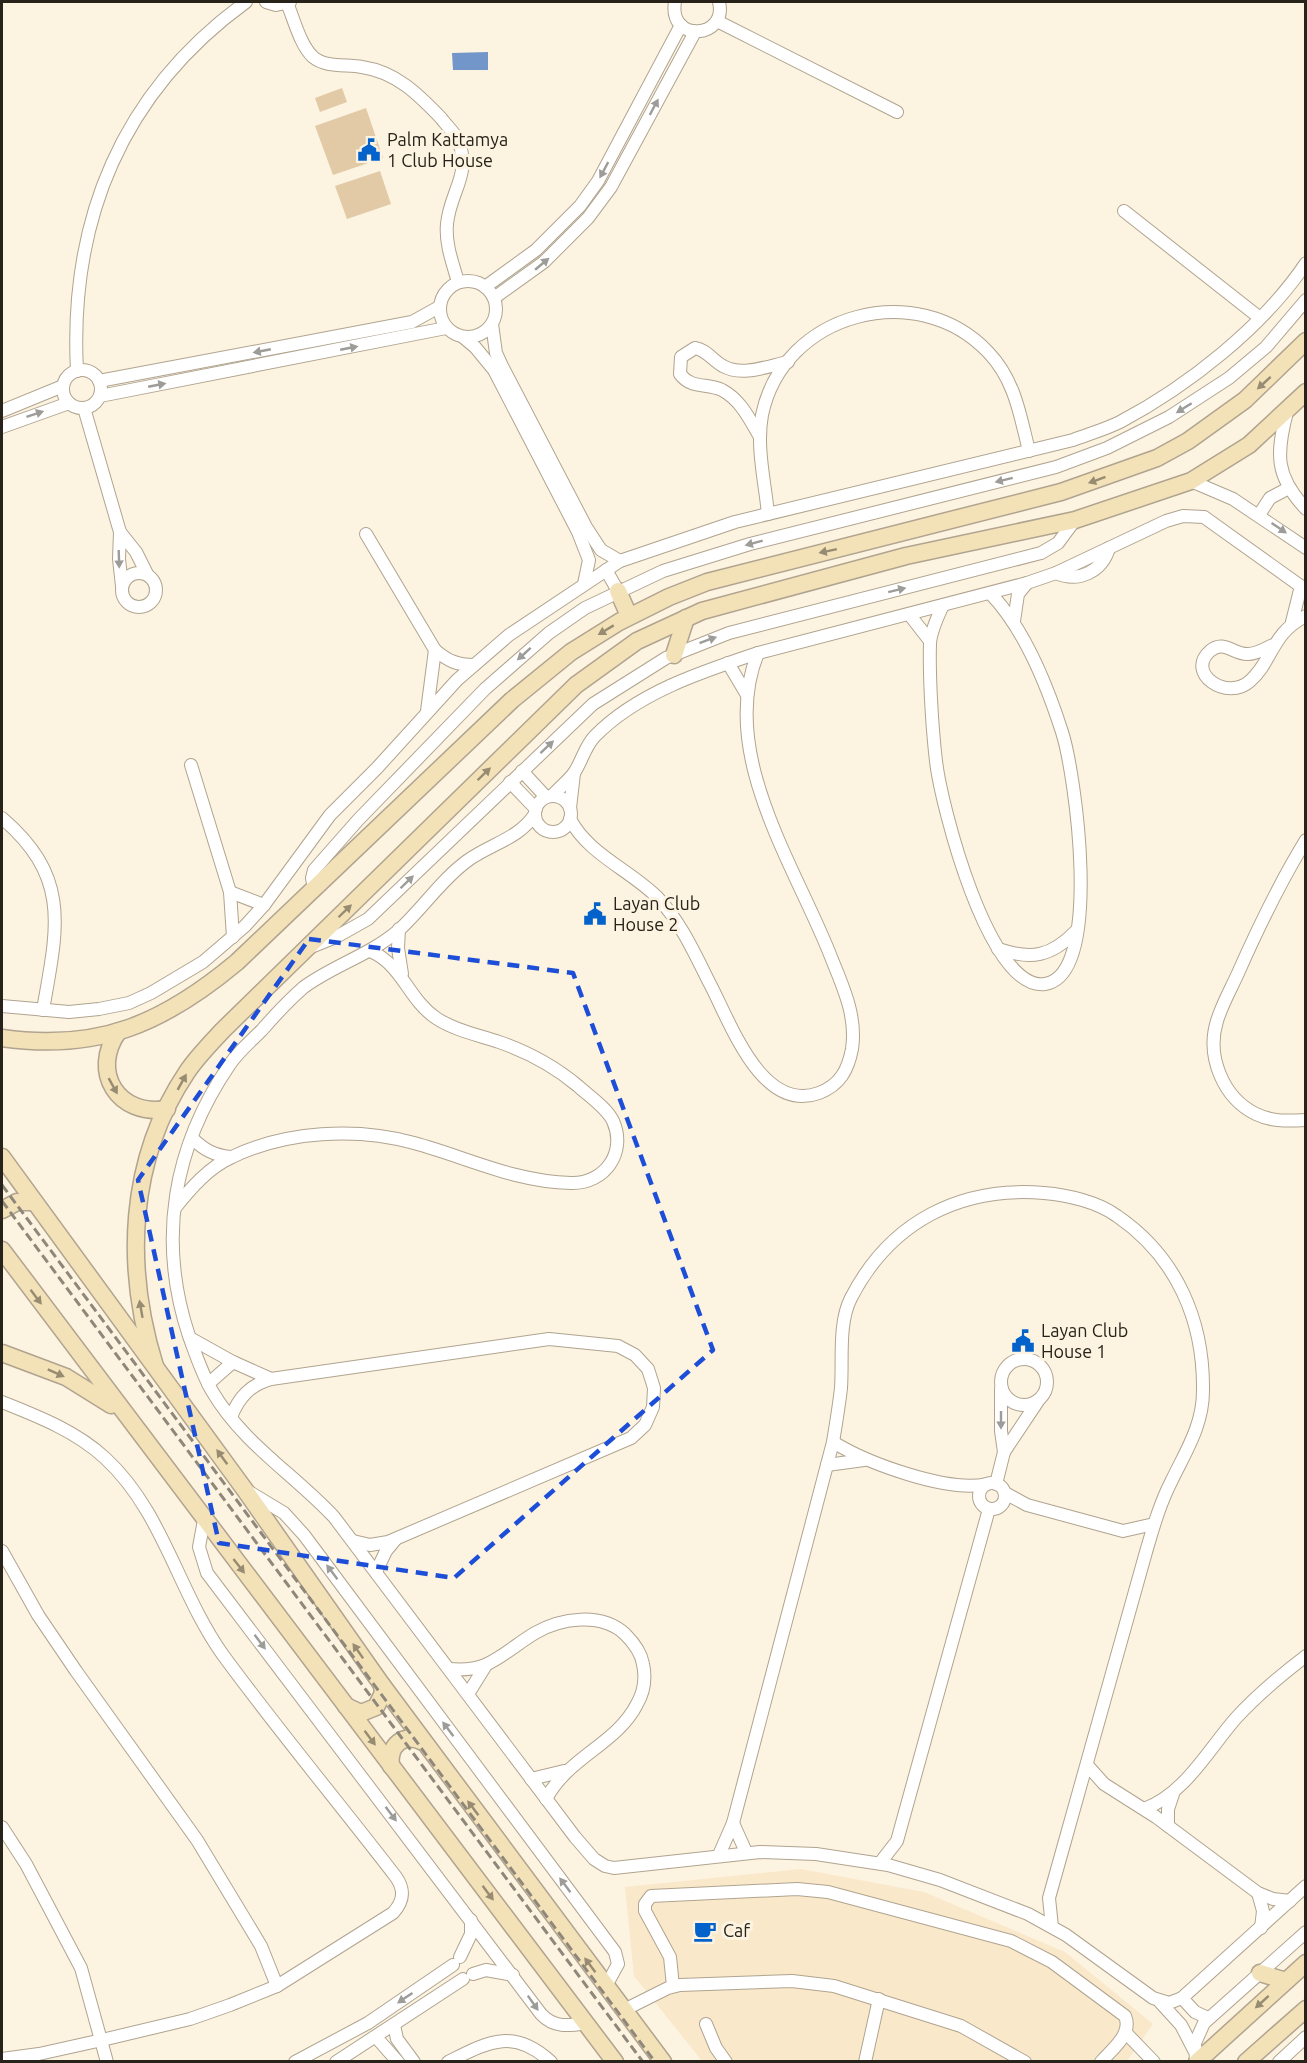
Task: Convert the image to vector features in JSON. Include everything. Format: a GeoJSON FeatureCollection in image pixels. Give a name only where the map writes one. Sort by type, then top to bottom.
{"type":"FeatureCollection","features":[{"type":"Feature","properties":{"kind":"street"},"geometry":{"type":"LineString","coordinates":[[77,370],[77,297],[85,241],[97,198],[114,157],[135,118],[160,82],[189,49],[246,2]]}},
{"type":"Feature","properties":{"kind":"street"},"geometry":{"type":"LineString","coordinates":[[266,2],[276,5],[288,2],[308,51],[314,58],[331,64],[363,67],[385,73],[405,84],[456,137],[463,155],[463,173],[448,213],[447,237],[458,282]]}},
{"type":"Feature","properties":{"kind":"street"},"geometry":{"type":"LineString","coordinates":[[675,2],[674,11],[681,25],[695,32],[710,28],[717,21],[720,14],[719,2]]}},
{"type":"Feature","properties":{"kind":"street"},"geometry":{"type":"LineString","coordinates":[[717,21],[897,112]]}},
{"type":"Feature","properties":{"kind":"street"},"geometry":{"type":"LineString","coordinates":[[485,287],[536,250],[580,206],[598,181],[681,25]]}},
{"type":"Feature","properties":{"kind":"street"},"geometry":{"type":"LineString","coordinates":[[494,298],[552,255],[588,218],[605,195],[695,32]]}},
{"type":"Feature","properties":{"kind":"street"},"geometry":{"type":"LineString","coordinates":[[1124,211],[1260,318]]}},
{"type":"Feature","properties":{"kind":"street"},"geometry":{"type":"LineString","coordinates":[[2,1006],[43,1010],[89,1010],[129,1003],[181,978],[233,937],[264,905],[317,830],[474,665],[509,635],[620,561],[768,514],[1073,440],[1120,422],[1215,359],[1260,318],[1305,263]]}},
{"type":"Feature","properties":{"kind":"street"},"geometry":{"type":"LineString","coordinates":[[589,581],[587,538],[502,366],[495,346],[492,324],[496,307],[494,298],[485,287],[472,281],[458,282],[445,292],[439,307],[446,328],[475,346],[494,370],[587,538],[601,550],[620,561]]}},
{"type":"Feature","properties":{"kind":"street"},"geometry":{"type":"LineString","coordinates":[[314,889],[312,878],[317,866],[358,820],[485,689],[549,633],[611,594],[663,570],[750,544],[1030,474],[1107,448],[1169,417],[1229,378],[1266,347],[1305,300]]}},
{"type":"Feature","properties":{"kind":"street"},"geometry":{"type":"LineString","coordinates":[[99,381],[412,322],[439,307]]}},
{"type":"Feature","properties":{"kind":"street"},"geometry":{"type":"LineString","coordinates":[[768,514],[760,437],[763,414],[770,391],[788,362],[814,336],[834,324],[856,316],[903,311],[949,324],[981,346],[1003,370],[1014,390],[1029,451]]}},
{"type":"Feature","properties":{"kind":"street"},"geometry":{"type":"LineString","coordinates":[[463,337],[474,337],[492,324]]}},
{"type":"Feature","properties":{"kind":"street"},"geometry":{"type":"LineString","coordinates":[[100,396],[446,328]]}},
{"type":"Feature","properties":{"kind":"street"},"geometry":{"type":"LineString","coordinates":[[2,1038],[29,1042],[76,1041],[118,1032],[160,1016],[199,993],[237,962],[512,700],[571,652],[629,616],[707,582],[1062,492],[1157,458],[1217,422],[1245,400],[1305,341]]}},
{"type":"Feature","properties":{"kind":"street"},"geometry":{"type":"LineString","coordinates":[[760,437],[735,399],[723,391],[685,381],[678,366],[681,357],[687,351],[704,350],[724,367],[737,371],[788,362]]}},
{"type":"Feature","properties":{"kind":"street"},"geometry":{"type":"LineString","coordinates":[[2,427],[69,404],[84,408],[94,404],[100,396],[99,381],[91,372],[77,370],[68,375],[63,386],[69,404]]}},
{"type":"Feature","properties":{"kind":"street"},"geometry":{"type":"LineString","coordinates":[[2,411],[63,386]]}},
{"type":"Feature","properties":{"kind":"street"},"geometry":{"type":"LineString","coordinates":[[155,1366],[145,1334],[136,1286],[135,1230],[143,1174],[166,1109],[188,1071],[223,1030],[576,685],[637,641],[686,618],[736,600],[906,556],[1075,520],[1191,481],[1250,445],[1287,412],[1305,392]]}},
{"type":"Feature","properties":{"kind":"street"},"geometry":{"type":"LineString","coordinates":[[84,408],[120,532],[118,559],[122,594],[128,604],[140,608],[153,600],[157,589],[136,552],[120,532]]}},
{"type":"Feature","properties":{"kind":"street"},"geometry":{"type":"LineString","coordinates":[[1287,412],[1280,438],[1279,462],[1287,489],[1305,509]]}},
{"type":"Feature","properties":{"kind":"street"},"geometry":{"type":"LineString","coordinates":[[1191,481],[1233,499],[1305,548]]}},
{"type":"Feature","properties":{"kind":"street"},"geometry":{"type":"LineString","coordinates":[[1259,515],[1270,498],[1287,489]]}},
{"type":"Feature","properties":{"kind":"street"},"geometry":{"type":"LineString","coordinates":[[1196,2058],[1181,2025],[1160,2002],[1052,1927],[1028,1914],[902,1869],[880,1863],[816,1854],[746,1852],[632,1867],[605,1866],[585,1850],[353,1541],[307,1489],[253,1445],[208,1384],[179,1307],[173,1275],[174,1209],[178,1179],[192,1138],[209,1099],[231,1062],[287,1002],[328,972],[370,951],[399,929],[459,867],[489,848],[516,835],[549,797],[574,773],[592,739],[616,716],[646,698],[728,663],[758,653],[1027,583],[1056,573],[1166,521],[1183,516],[1204,517],[1303,588],[1292,622],[1251,681],[1238,688],[1223,688],[1211,683],[1204,673],[1203,661],[1210,652],[1220,646],[1231,647],[1240,653],[1249,655],[1274,645]]}},
{"type":"Feature","properties":{"kind":"street"},"geometry":{"type":"LineString","coordinates":[[307,948],[336,937],[368,919],[593,704],[628,680],[674,655],[751,627],[1041,553],[1058,543],[1075,520]]}},
{"type":"Feature","properties":{"kind":"street"},"geometry":{"type":"LineString","coordinates":[[366,534],[435,650],[446,660],[459,665],[474,665]]}},
{"type":"Feature","properties":{"kind":"street"},"geometry":{"type":"LineString","coordinates":[[897,534],[893,545],[900,555],[906,556]]}},
{"type":"Feature","properties":{"kind":"street"},"geometry":{"type":"LineString","coordinates":[[856,545],[862,546],[869,557],[864,568]]}},
{"type":"Feature","properties":{"kind":"street"},"geometry":{"type":"LineString","coordinates":[[606,570],[611,594]]}},
{"type":"Feature","properties":{"kind":"street"},"geometry":{"type":"LineString","coordinates":[[122,586],[132,574],[147,574]]}},
{"type":"Feature","properties":{"kind":"street"},"geometry":{"type":"LineString","coordinates":[[589,581],[611,594],[629,616]]}},
{"type":"Feature","properties":{"kind":"street"},"geometry":{"type":"LineString","coordinates":[[1014,621],[1018,594],[1027,583]]}},
{"type":"Feature","properties":{"kind":"street"},"geometry":{"type":"LineString","coordinates":[[943,605],[930,641],[936,762],[962,870],[998,949],[1015,974],[1029,983],[1047,984],[1062,975],[1079,928],[1083,878],[1070,760],[1053,706],[1014,621],[990,593]]}},
{"type":"Feature","properties":{"kind":"street"},"geometry":{"type":"LineString","coordinates":[[909,614],[930,641]]}},
{"type":"Feature","properties":{"kind":"street"},"geometry":{"type":"LineString","coordinates":[[1292,622],[1305,616]]}},
{"type":"Feature","properties":{"kind":"street"},"geometry":{"type":"LineString","coordinates":[[674,655],[686,618]]}},
{"type":"Feature","properties":{"kind":"street"},"geometry":{"type":"LineString","coordinates":[[427,712],[435,650]]}},
{"type":"Feature","properties":{"kind":"street"},"geometry":{"type":"LineString","coordinates":[[516,835],[533,835],[543,829],[558,831],[584,840],[657,897],[676,920],[747,1054],[770,1085],[781,1092],[796,1095],[812,1095],[831,1088],[848,1068],[853,1024],[849,1006],[812,908],[771,823],[760,792],[752,759],[747,695],[758,653]]}},
{"type":"Feature","properties":{"kind":"street"},"geometry":{"type":"LineString","coordinates":[[728,663],[747,695]]}},
{"type":"Feature","properties":{"kind":"street"},"geometry":{"type":"LineString","coordinates":[[191,765],[230,892],[233,937]]}},
{"type":"Feature","properties":{"kind":"street"},"geometry":{"type":"LineString","coordinates":[[522,771],[549,797],[563,799],[584,840]]}},
{"type":"Feature","properties":{"kind":"street"},"geometry":{"type":"LineString","coordinates":[[558,831],[570,814],[574,773]]}},
{"type":"Feature","properties":{"kind":"street"},"geometry":{"type":"LineString","coordinates":[[510,782],[535,812],[543,829]]}},
{"type":"Feature","properties":{"kind":"street"},"geometry":{"type":"LineString","coordinates":[[2,818],[18,832],[36,854],[48,879],[56,907],[56,935],[43,1010]]}},
{"type":"Feature","properties":{"kind":"street"},"geometry":{"type":"LineString","coordinates":[[1305,840],[1268,906],[1230,990],[1216,1022],[1213,1049],[1219,1075],[1234,1098],[1257,1114],[1283,1122],[1305,1120]]}},
{"type":"Feature","properties":{"kind":"street"},"geometry":{"type":"LineString","coordinates":[[230,892],[264,905]]}},
{"type":"Feature","properties":{"kind":"street"},"geometry":{"type":"LineString","coordinates":[[998,949],[1020,956],[1042,954],[1063,945],[1079,928]]}},
{"type":"Feature","properties":{"kind":"street"},"geometry":{"type":"LineString","coordinates":[[399,929],[399,957],[404,981]]}},
{"type":"Feature","properties":{"kind":"street"},"geometry":{"type":"LineString","coordinates":[[174,1209],[192,1188],[230,1157],[265,1144],[302,1136],[339,1134],[376,1136],[413,1143],[508,1174],[572,1183],[590,1181],[606,1171],[616,1155],[618,1137],[612,1119],[600,1106],[548,1064],[525,1052],[436,1018],[417,1002],[388,961],[370,951]]}},
{"type":"Feature","properties":{"kind":"street"},"geometry":{"type":"LineString","coordinates":[[118,1032],[112,1041],[106,1062],[107,1073],[117,1093],[134,1107],[156,1111],[166,1109]]}},
{"type":"Feature","properties":{"kind":"street"},"geometry":{"type":"LineString","coordinates":[[192,1138],[202,1148],[215,1155],[230,1157]]}},
{"type":"Feature","properties":{"kind":"street"},"geometry":{"type":"LineString","coordinates":[[2,1157],[245,1490],[423,1742],[663,2061]]}},
{"type":"Feature","properties":{"kind":"street"},"geometry":{"type":"LineString","coordinates":[[178,1179],[192,1188]]}},
{"type":"Feature","properties":{"kind":"street"},"geometry":{"type":"LineString","coordinates":[[718,1855],[733,1823],[833,1442],[841,1389],[845,1320],[849,1300],[877,1256],[916,1221],[963,1199],[1015,1191],[1067,1195],[1116,1214],[1156,1249],[1185,1294],[1201,1344],[1203,1393],[1194,1439],[1172,1480],[1154,1524],[1146,1552],[1049,1898],[1052,1927]]}},
{"type":"Feature","properties":{"kind":"street"},"geometry":{"type":"LineString","coordinates":[[2,1210],[17,1202],[34,1202]]}},
{"type":"Feature","properties":{"kind":"street"},"geometry":{"type":"LineString","coordinates":[[2,1250],[122,1412],[615,2061]]}},
{"type":"Feature","properties":{"kind":"street"},"geometry":{"type":"LineString","coordinates":[[190,1338],[233,1362],[271,1379]]}},
{"type":"Feature","properties":{"kind":"street"},"geometry":{"type":"LineString","coordinates":[[231,1417],[235,1406],[250,1388],[271,1379],[549,1339],[618,1346],[635,1355],[648,1370],[654,1388],[653,1407],[645,1425],[631,1438],[396,1539],[370,1545],[353,1541]]}},
{"type":"Feature","properties":{"kind":"street"},"geometry":{"type":"LineString","coordinates":[[2,1353],[66,1377],[122,1412]]}},
{"type":"Feature","properties":{"kind":"street"},"geometry":{"type":"LineString","coordinates":[[989,1507],[1004,1502],[996,1487],[1004,1452],[1047,1385],[1046,1373],[1039,1364],[1029,1359],[1017,1359],[1007,1365],[1001,1376],[1001,1431],[1004,1452]]}},
{"type":"Feature","properties":{"kind":"street"},"geometry":{"type":"LineString","coordinates":[[208,1384],[233,1362]]}},
{"type":"Feature","properties":{"kind":"street"},"geometry":{"type":"LineString","coordinates":[[245,1368],[250,1388]]}},
{"type":"Feature","properties":{"kind":"street"},"geometry":{"type":"LineString","coordinates":[[1001,1387],[1006,1398],[1016,1404],[1028,1405],[1038,1400]]}},
{"type":"Feature","properties":{"kind":"street"},"geometry":{"type":"LineString","coordinates":[[2,1402],[65,1430],[104,1456],[129,1483],[153,1520],[194,1605],[222,1653],[401,1883],[402,1899],[393,1912],[277,1986],[190,2019],[39,2054],[2,2059]]}},
{"type":"Feature","properties":{"kind":"street"},"geometry":{"type":"LineString","coordinates":[[833,1442],[864,1460],[960,1487],[996,1487],[1027,1505],[1124,1531],[1154,1524]]}},
{"type":"Feature","properties":{"kind":"street"},"geometry":{"type":"LineString","coordinates":[[827,1465],[864,1460]]}},
{"type":"Feature","properties":{"kind":"street"},"geometry":{"type":"LineString","coordinates":[[960,1487],[989,1507],[1027,1505]]}},
{"type":"Feature","properties":{"kind":"street"},"geometry":{"type":"LineString","coordinates":[[989,1507],[979,1495],[996,1487]]}},
{"type":"Feature","properties":{"kind":"street"},"geometry":{"type":"LineString","coordinates":[[245,1490],[284,1513],[304,1534],[615,1952],[618,1964],[606,1986]]}},
{"type":"Feature","properties":{"kind":"street"},"geometry":{"type":"LineString","coordinates":[[880,1863],[897,1841],[989,1507]]}},
{"type":"Feature","properties":{"kind":"street"},"geometry":{"type":"LineString","coordinates":[[204,1520],[199,1547],[207,1573],[547,2020],[563,2026],[586,2023]]}},
{"type":"Feature","properties":{"kind":"street"},"geometry":{"type":"LineString","coordinates":[[1124,1531],[1146,1552]]}},
{"type":"Feature","properties":{"kind":"street"},"geometry":{"type":"LineString","coordinates":[[376,1572],[386,1551],[396,1539]]}},
{"type":"Feature","properties":{"kind":"street"},"geometry":{"type":"LineString","coordinates":[[2,1551],[69,1662],[202,1849],[261,1946],[277,1986]]}},
{"type":"Feature","properties":{"kind":"street"},"geometry":{"type":"LineString","coordinates":[[449,1669],[468,1670],[486,1665],[537,1632],[573,1620],[596,1619],[617,1627],[634,1643],[643,1663],[644,1674],[644,1684],[637,1705],[611,1734],[565,1771],[546,1799]]}},
{"type":"Feature","properties":{"kind":"street"},"geometry":{"type":"LineString","coordinates":[[1168,1826],[1168,1809],[1173,1794],[1236,1718],[1260,1694],[1305,1656]]}},
{"type":"Feature","properties":{"kind":"street"},"geometry":{"type":"LineString","coordinates":[[468,1694],[486,1665]]}},
{"type":"Feature","properties":{"kind":"street"},"geometry":{"type":"LineString","coordinates":[[346,1706],[361,1713],[376,1707],[383,1693],[382,1685]]}},
{"type":"Feature","properties":{"kind":"street"},"geometry":{"type":"LineString","coordinates":[[391,1766],[392,1749],[398,1742],[415,1738],[423,1742]]}},
{"type":"Feature","properties":{"kind":"street"},"geometry":{"type":"LineString","coordinates":[[1087,1766],[1099,1780],[1168,1826],[1258,1893],[1273,1899],[1290,1901]]}},
{"type":"Feature","properties":{"kind":"street"},"geometry":{"type":"LineString","coordinates":[[531,1779],[565,1771]]}},
{"type":"Feature","properties":{"kind":"street"},"geometry":{"type":"LineString","coordinates":[[1079,1792],[1091,1788],[1110,1787]]}},
{"type":"Feature","properties":{"kind":"street"},"geometry":{"type":"LineString","coordinates":[[1144,1809],[1173,1794]]}},
{"type":"Feature","properties":{"kind":"street"},"geometry":{"type":"LineString","coordinates":[[733,1823],[746,1852]]}},
{"type":"Feature","properties":{"kind":"street"},"geometry":{"type":"LineString","coordinates":[[2,1827],[26,1864],[81,1968],[107,2061]]}},
{"type":"Feature","properties":{"kind":"street"},"geometry":{"type":"LineString","coordinates":[[897,1841],[902,1869]]}},
{"type":"Feature","properties":{"kind":"street"},"geometry":{"type":"LineString","coordinates":[[1160,2002],[1169,2003],[1182,1998],[1305,1886]]}},
{"type":"Feature","properties":{"kind":"street"},"geometry":{"type":"LineString","coordinates":[[673,1986],[670,1957],[645,1911],[645,1904],[651,1896],[812,1890],[843,1895],[1025,1946],[1052,1962],[1122,2012],[1128,2024],[1126,2033],[1101,2061]]}},
{"type":"Feature","properties":{"kind":"street"},"geometry":{"type":"LineString","coordinates":[[1258,1893],[1263,1911],[1261,1928]]}},
{"type":"Feature","properties":{"kind":"street"},"geometry":{"type":"LineString","coordinates":[[1028,1914],[1049,1898]]}},
{"type":"Feature","properties":{"kind":"street"},"geometry":{"type":"LineString","coordinates":[[295,2061],[368,2023],[438,1976],[456,1961],[471,1934],[471,1920]]}},
{"type":"Feature","properties":{"kind":"street"},"geometry":{"type":"LineString","coordinates":[[1196,2058],[1197,2035],[1208,2018],[1305,1932]]}},
{"type":"Feature","properties":{"kind":"street"},"geometry":{"type":"LineString","coordinates":[[1196,2058],[1305,1963]]}},
{"type":"Feature","properties":{"kind":"street"},"geometry":{"type":"LineString","coordinates":[[336,2061],[468,1976],[486,1970],[500,1970],[513,1975]]}},
{"type":"Feature","properties":{"kind":"street"},"geometry":{"type":"LineString","coordinates":[[1260,1973],[1286,1981]]}},
{"type":"Feature","properties":{"kind":"street"},"geometry":{"type":"LineString","coordinates":[[438,1976],[448,1989]]}},
{"type":"Feature","properties":{"kind":"street"},"geometry":{"type":"LineString","coordinates":[[624,2010],[673,1986],[805,1982],[834,1986],[879,1999],[967,2029],[1025,2061]]}},
{"type":"Feature","properties":{"kind":"street"},"geometry":{"type":"LineString","coordinates":[[1182,1998],[1195,2012],[1208,2018]]}},
{"type":"Feature","properties":{"kind":"street"},"geometry":{"type":"LineString","coordinates":[[865,2061],[879,1999]]}},
{"type":"Feature","properties":{"kind":"street"},"geometry":{"type":"LineString","coordinates":[[1246,2061],[1305,2009]]}},
{"type":"Feature","properties":{"kind":"street"},"geometry":{"type":"LineString","coordinates":[[706,2024],[716,2048],[726,2061]]}},
{"type":"Feature","properties":{"kind":"street"},"geometry":{"type":"LineString","coordinates":[[394,2025],[397,2039],[414,2061]]}},
{"type":"Feature","properties":{"kind":"street"},"geometry":{"type":"LineString","coordinates":[[1126,2033],[1154,2061]]}},
{"type":"Feature","properties":{"kind":"street"},"geometry":{"type":"LineString","coordinates":[[376,2037],[398,2061]]}},
{"type":"Feature","properties":{"kind":"street"},"geometry":{"type":"LineString","coordinates":[[1279,2061],[1305,2037]]}},
{"type":"Feature","properties":{"kind":"street"},"geometry":{"type":"LineString","coordinates":[[448,2061],[483,2045],[501,2041],[533,2046],[551,2061]]}},
{"type":"Feature","properties":{"kind":"highlighted area"},"geometry":{"type":"Polygon","coordinates":[[[309,939],[573,973],[713,1350],[454,1578],[219,1543],[138,1180],[309,939]]]}},
{"type":"Feature","properties":{"kind":"shaded area"},"geometry":{"type":"Polygon","coordinates":[[[342,88],[347,102],[320,112],[315,98],[342,88]]]}},
{"type":"Feature","properties":{"kind":"shaded area"},"geometry":{"type":"Polygon","coordinates":[[[366,108],[383,158],[333,175],[315,126],[366,108]]]}},
{"type":"Feature","properties":{"kind":"shaded area"},"geometry":{"type":"Polygon","coordinates":[[[380,171],[391,204],[347,219],[335,186],[380,171]]]}},
{"type":"Feature","properties":{"kind":"shaded area"},"geometry":{"type":"Polygon","coordinates":[[[801,1869],[924,1892],[1065,1952],[1153,2024],[1127,2061],[702,2061],[634,1976],[625,1887],[801,1869]]]}},
{"type":"Feature","properties":{"kind":"water"},"geometry":{"type":"Polygon","coordinates":[[[488,52],[488,70],[453,70],[452,53],[488,52]]]}},
{"type":"Feature","properties":{"kind":"railway"},"geometry":{"type":"LineString","coordinates":[[2,1185],[655,2062]]}},
{"type":"Feature","properties":{"kind":"railway"},"geometry":{"type":"LineString","coordinates":[[2,1201],[643,2062]]}},
{"type":"Feature","properties":{"kind":"place","name":"Palm Kattamya 1 Club House"},"geometry":{"type":"Point","coordinates":[369,150]}},
{"type":"Feature","properties":{"kind":"place","name":"Layan Club House 2"},"geometry":{"type":"Point","coordinates":[595,914]}},
{"type":"Feature","properties":{"kind":"place","name":"Layan Club House 1"},"geometry":{"type":"Point","coordinates":[1023,1341]}},
{"type":"Feature","properties":{"kind":"place","name":"Caf"},"geometry":{"type":"Point","coordinates":[705,1931]}}]}
